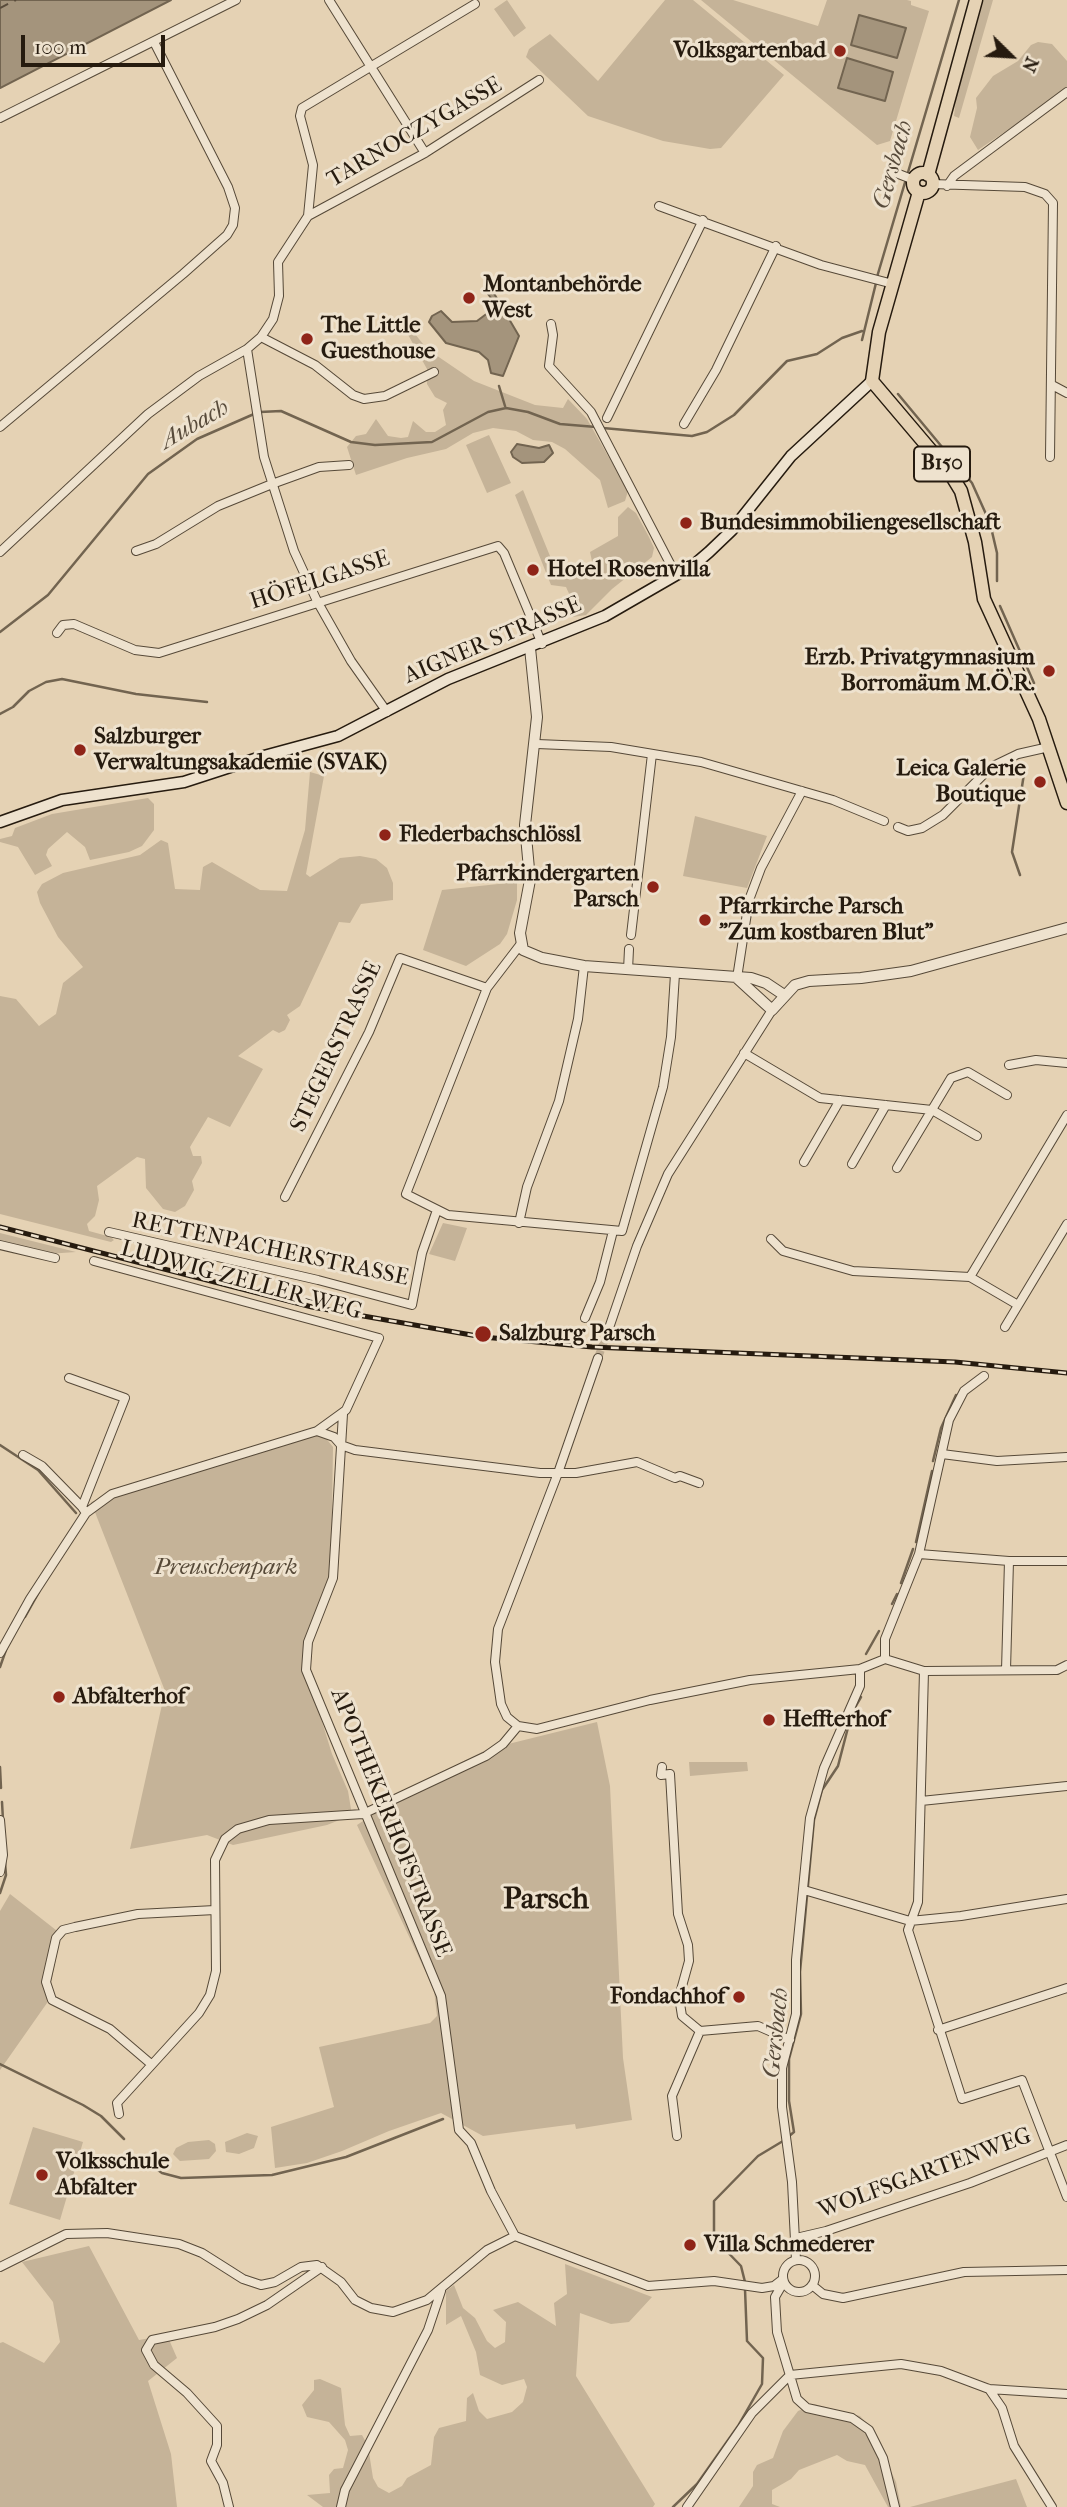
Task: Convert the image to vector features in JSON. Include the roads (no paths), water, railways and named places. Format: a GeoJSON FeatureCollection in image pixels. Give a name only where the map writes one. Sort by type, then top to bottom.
{"type":"FeatureCollection","features":[{"type":"Feature","properties":{"kind":"main road"},"geometry":{"type":"LineString","coordinates":[[872,381],[879,332],[911,182],[927,191],[976,0]]}},
{"type":"Feature","properties":{"kind":"main road","name":"AIGNER STRASSE"},"geometry":{"type":"LineString","coordinates":[[0,822],[62,800],[184,782],[338,736],[472,668],[542,644],[606,616],[695,564],[732,530],[791,456],[859,390],[872,381]]}},
{"type":"Feature","properties":{"kind":"main road","name":"B150"},"geometry":{"type":"LineString","coordinates":[[872,381],[950,473],[961,491],[975,542],[984,599],[1049,747],[1067,803]]}},
{"type":"Feature","properties":{"kind":"street"},"geometry":{"type":"LineString","coordinates":[[0,118],[236,0]]}},
{"type":"Feature","properties":{"kind":"street"},"geometry":{"type":"LineString","coordinates":[[329,0],[425,153]]}},
{"type":"Feature","properties":{"kind":"street"},"geometry":{"type":"LineString","coordinates":[[0,552],[148,414],[199,376],[247,349],[261,337],[277,308],[279,260],[308,216],[313,165],[300,115],[309,103],[475,4]]}},
{"type":"Feature","properties":{"kind":"street"},"geometry":{"type":"LineString","coordinates":[[0,427],[183,274],[223,239],[233,225],[235,208],[228,187],[153,43]]}},
{"type":"Feature","properties":{"kind":"street","name":"TARNOCZYGASSE"},"geometry":{"type":"LineString","coordinates":[[308,216],[425,153],[539,80]]}},
{"type":"Feature","properties":{"kind":"street"},"geometry":{"type":"LineString","coordinates":[[947,186],[954,176],[1067,92]]}},
{"type":"Feature","properties":{"kind":"street"},"geometry":{"type":"LineString","coordinates":[[895,159],[891,172],[911,182]]}},
{"type":"Feature","properties":{"kind":"street"},"geometry":{"type":"LineString","coordinates":[[930,180],[947,186],[998,184],[1025,187],[1045,194],[1053,203],[1050,457]]}},
{"type":"Feature","properties":{"kind":"street"},"geometry":{"type":"LineString","coordinates":[[660,205],[821,265],[889,283]]}},
{"type":"Feature","properties":{"kind":"street"},"geometry":{"type":"LineString","coordinates":[[607,418],[703,220]]}},
{"type":"Feature","properties":{"kind":"street"},"geometry":{"type":"LineString","coordinates":[[684,424],[716,370],[776,246]]}},
{"type":"Feature","properties":{"kind":"street"},"geometry":{"type":"LineString","coordinates":[[551,324],[553,335],[549,366],[591,412],[676,575]]}},
{"type":"Feature","properties":{"kind":"street"},"geometry":{"type":"LineString","coordinates":[[261,337],[321,368],[361,398],[379,398],[434,372]]}},
{"type":"Feature","properties":{"kind":"street"},"geometry":{"type":"LineString","coordinates":[[247,349],[256,413],[272,484],[294,551],[317,601],[351,661],[387,712]]}},
{"type":"Feature","properties":{"kind":"street"},"geometry":{"type":"LineString","coordinates":[[1052,385],[1067,393]]}},
{"type":"Feature","properties":{"kind":"street"},"geometry":{"type":"LineString","coordinates":[[136,551],[156,544],[218,506],[272,484],[324,466],[349,465]]}},
{"type":"Feature","properties":{"kind":"street","name":"HÖFELGASSE"},"geometry":{"type":"LineString","coordinates":[[57,633],[63,625],[74,624],[135,650],[159,653],[498,546],[504,553],[542,644]]}},
{"type":"Feature","properties":{"kind":"street"},"geometry":{"type":"LineString","coordinates":[[530,648],[538,700],[537,744],[526,825],[530,880],[520,945],[487,988],[406,1194],[448,1215],[617,1231]]}},
{"type":"Feature","properties":{"kind":"street"},"geometry":{"type":"LineString","coordinates":[[537,744],[611,747],[701,762],[802,791],[884,821]]}},
{"type":"Feature","properties":{"kind":"street"},"geometry":{"type":"LineString","coordinates":[[898,827],[908,831],[922,828],[943,815],[990,766],[1018,754],[1049,747]]}},
{"type":"Feature","properties":{"kind":"street"},"geometry":{"type":"LineString","coordinates":[[631,935],[652,754]]}},
{"type":"Feature","properties":{"kind":"street"},"geometry":{"type":"LineString","coordinates":[[737,978],[749,900],[761,868],[802,791]]}},
{"type":"Feature","properties":{"kind":"street"},"geometry":{"type":"LineString","coordinates":[[609,1328],[662,1185],[679,1153],[772,1010],[795,985],[809,981],[911,971],[1066,930]]}},
{"type":"Feature","properties":{"kind":"street"},"geometry":{"type":"LineString","coordinates":[[520,945],[530,955],[584,966],[759,980],[784,995]]}},
{"type":"Feature","properties":{"kind":"street"},"geometry":{"type":"LineString","coordinates":[[628,970],[629,949]]}},
{"type":"Feature","properties":{"kind":"street","name":"STEGERSTRASSE"},"geometry":{"type":"LineString","coordinates":[[285,1197],[345,1082],[400,958],[487,988]]}},
{"type":"Feature","properties":{"kind":"street"},"geometry":{"type":"LineString","coordinates":[[519,1223],[527,1187],[559,1101],[578,1020],[584,966]]}},
{"type":"Feature","properties":{"kind":"street"},"geometry":{"type":"LineString","coordinates":[[585,1318],[600,1282],[663,1087],[675,974]]}},
{"type":"Feature","properties":{"kind":"street"},"geometry":{"type":"LineString","coordinates":[[737,978],[772,1010]]}},
{"type":"Feature","properties":{"kind":"street"},"geometry":{"type":"LineString","coordinates":[[744,1053],[820,1098],[932,1110],[977,1136]]}},
{"type":"Feature","properties":{"kind":"street"},"geometry":{"type":"LineString","coordinates":[[1009,1065],[1036,1060],[1067,1063]]}},
{"type":"Feature","properties":{"kind":"street"},"geometry":{"type":"LineString","coordinates":[[897,1168],[951,1078],[968,1072],[1007,1096]]}},
{"type":"Feature","properties":{"kind":"street"},"geometry":{"type":"LineString","coordinates":[[804,1162],[839,1100]]}},
{"type":"Feature","properties":{"kind":"street"},"geometry":{"type":"LineString","coordinates":[[852,1164],[886,1105]]}},
{"type":"Feature","properties":{"kind":"street"},"geometry":{"type":"LineString","coordinates":[[970,1278],[1067,1115]]}},
{"type":"Feature","properties":{"kind":"street","name":"RETTENPACHERSTRASSE"},"geometry":{"type":"LineString","coordinates":[[108,1232],[331,1283],[412,1305],[422,1253],[437,1210]]}},
{"type":"Feature","properties":{"kind":"street"},"geometry":{"type":"LineString","coordinates":[[1005,1327],[1067,1224]]}},
{"type":"Feature","properties":{"kind":"street"},"geometry":{"type":"LineString","coordinates":[[771,1239],[783,1251],[853,1271],[970,1278],[1018,1305]]}},
{"type":"Feature","properties":{"kind":"street"},"geometry":{"type":"LineString","coordinates":[[0,1245],[55,1258]]}},
{"type":"Feature","properties":{"kind":"street","name":"LUDWIG-ZELLER-WEG"},"geometry":{"type":"LineString","coordinates":[[94,1261],[379,1338],[343,1414]]}},
{"type":"Feature","properties":{"kind":"street"},"geometry":{"type":"LineString","coordinates":[[598,1358],[558,1473],[507,1600],[496,1637],[495,1662],[501,1704],[507,1717],[518,1726],[537,1729],[650,1700],[771,1675],[860,1669],[885,1659],[924,1671],[1057,1670],[1067,1665],[1067,1674]]}},
{"type":"Feature","properties":{"kind":"street"},"geometry":{"type":"LineString","coordinates":[[885,1659],[885,1639],[919,1554],[954,1409],[964,1391],[984,1376]]}},
{"type":"Feature","properties":{"kind":"street"},"geometry":{"type":"LineString","coordinates":[[0,1653],[84,1510],[125,1398],[69,1378]]}},
{"type":"Feature","properties":{"kind":"street"},"geometry":{"type":"LineString","coordinates":[[84,1510],[113,1494],[317,1431],[343,1414]]}},
{"type":"Feature","properties":{"kind":"street","name":"APOTHEKERHOFSTRASSE"},"geometry":{"type":"LineString","coordinates":[[343,1414],[333,1578],[308,1642],[304,1661],[363,1814],[441,1996],[459,2130],[471,2143],[491,2191],[515,2236]]}},
{"type":"Feature","properties":{"kind":"street"},"geometry":{"type":"LineString","coordinates":[[317,1431],[334,1437],[341,1445],[355,1450],[558,1473],[636,1462],[675,1478],[680,1476],[699,1483]]}},
{"type":"Feature","properties":{"kind":"street"},"geometry":{"type":"LineString","coordinates":[[942,1454],[997,1461],[1067,1457]]}},
{"type":"Feature","properties":{"kind":"street"},"geometry":{"type":"LineString","coordinates":[[23,1455],[42,1466],[84,1510]]}},
{"type":"Feature","properties":{"kind":"street"},"geometry":{"type":"LineString","coordinates":[[919,1554],[1009,1561],[1067,1561]]}},
{"type":"Feature","properties":{"kind":"street"},"geometry":{"type":"LineString","coordinates":[[1006,1670],[1009,1561]]}},
{"type":"Feature","properties":{"kind":"street"},"geometry":{"type":"LineString","coordinates":[[796,2260],[788,2141],[780,2084],[796,2014],[796,1960],[808,1837],[815,1799],[838,1734],[860,1686],[860,1669]]}},
{"type":"Feature","properties":{"kind":"street"},"geometry":{"type":"LineString","coordinates":[[924,1671],[918,1902],[908,1930],[962,2098],[1022,2080],[1067,2197]]}},
{"type":"Feature","properties":{"kind":"street"},"geometry":{"type":"LineString","coordinates":[[119,2114],[117,2103],[199,2013],[210,1995],[216,1971],[215,1860],[220,1846],[231,1833],[253,1824],[283,1818],[363,1814],[486,1756],[503,1744],[518,1726]]}},
{"type":"Feature","properties":{"kind":"street"},"geometry":{"type":"LineString","coordinates":[[662,1767],[661,1775],[670,1774],[678,1914],[688,1945],[689,1961],[679,1997],[680,2008],[688,2024],[699,2031],[758,2026],[790,2039]]}},
{"type":"Feature","properties":{"kind":"street"},"geometry":{"type":"LineString","coordinates":[[921,1801],[1067,1786]]}},
{"type":"Feature","properties":{"kind":"street"},"geometry":{"type":"LineString","coordinates":[[0,1820],[3,1855],[0,1872]]}},
{"type":"Feature","properties":{"kind":"street"},"geometry":{"type":"LineString","coordinates":[[804,1890],[910,1920],[961,1916],[1067,1899]]}},
{"type":"Feature","properties":{"kind":"street"},"geometry":{"type":"LineString","coordinates":[[151,2064],[110,2029],[52,2000],[47,1982],[56,1938],[63,1930],[138,1914],[215,1910]]}},
{"type":"Feature","properties":{"kind":"street"},"geometry":{"type":"LineString","coordinates":[[938,2030],[1067,1988]]}},
{"type":"Feature","properties":{"kind":"street"},"geometry":{"type":"LineString","coordinates":[[677,2136],[672,2095],[699,2031]]}},
{"type":"Feature","properties":{"kind":"street","name":"WOLFSGARTENWEG"},"geometry":{"type":"LineString","coordinates":[[796,2238],[826,2231],[970,2183],[1067,2145]]}},
{"type":"Feature","properties":{"kind":"street"},"geometry":{"type":"LineString","coordinates":[[0,2267],[66,2234],[87,2231],[179,2244],[202,2253],[243,2279],[261,2285],[275,2282],[301,2267],[322,2267],[341,2282],[355,2300],[381,2311],[393,2312],[413,2307],[440,2291],[487,2250],[515,2236],[648,2286],[715,2281],[768,2288],[784,2281]]}},
{"type":"Feature","properties":{"kind":"street"},"geometry":{"type":"LineString","coordinates":[[784,2281],[791,2290],[800,2292],[812,2285],[815,2275],[811,2265],[796,2260]]}},
{"type":"Feature","properties":{"kind":"street"},"geometry":{"type":"LineString","coordinates":[[796,2260],[788,2265],[775,2301],[778,2338],[800,2403],[852,2418],[869,2430],[883,2458],[895,2507]]}},
{"type":"Feature","properties":{"kind":"street"},"geometry":{"type":"LineString","coordinates":[[229,2507],[223,2483],[211,2461],[217,2445],[217,2426],[187,2393],[154,2365],[146,2350],[152,2340],[215,2327],[238,2319],[267,2305],[322,2267]]}},
{"type":"Feature","properties":{"kind":"street"},"geometry":{"type":"LineString","coordinates":[[812,2285],[823,2294],[843,2298],[964,2272],[1067,2270]]}},
{"type":"Feature","properties":{"kind":"street"},"geometry":{"type":"LineString","coordinates":[[341,2507],[345,2490],[428,2330],[440,2291]]}},
{"type":"Feature","properties":{"kind":"street"},"geometry":{"type":"LineString","coordinates":[[687,2507],[752,2413],[790,2375],[901,2364],[941,2371],[989,2389],[1067,2394]]}},
{"type":"Feature","properties":{"kind":"street"},"geometry":{"type":"LineString","coordinates":[[989,2389],[1002,2408],[1014,2446],[1052,2507]]}},
{"type":"Feature","properties":{"kind":"waterway","name":"Gersbach"},"geometry":{"type":"LineString","coordinates":[[877,277],[959,0]]}},
{"type":"Feature","properties":{"kind":"waterway","name":"Gersbach"},"geometry":{"type":"LineString","coordinates":[[862,340],[876,283]]}},
{"type":"Feature","properties":{"kind":"waterway","name":"Aubach"},"geometry":{"type":"LineString","coordinates":[[603,428],[692,436],[707,432],[734,415],[787,361],[817,354],[842,338],[862,331]]}},
{"type":"Feature","properties":{"kind":"waterway","name":"Aubach"},"geometry":{"type":"LineString","coordinates":[[499,386],[505,406]]}},
{"type":"Feature","properties":{"kind":"waterway","name":"Gersbach"},"geometry":{"type":"LineString","coordinates":[[898,394],[972,483],[990,523],[997,553],[997,581]]}},
{"type":"Feature","properties":{"kind":"waterway","name":"Aubach"},"geometry":{"type":"LineString","coordinates":[[260,412],[281,411],[351,442],[375,445],[432,442],[488,412],[506,408],[528,412],[560,424],[596,427]]}},
{"type":"Feature","properties":{"kind":"waterway","name":"Aubach"},"geometry":{"type":"LineString","coordinates":[[0,632],[48,595],[148,474],[197,439],[254,414]]}},
{"type":"Feature","properties":{"kind":"waterway","name":"Gersbach"},"geometry":{"type":"LineString","coordinates":[[1000,606],[1034,683]]}},
{"type":"Feature","properties":{"kind":"waterway","name":"Aubach"},"geometry":{"type":"LineString","coordinates":[[0,714],[13,707],[29,691],[46,682],[62,679],[136,694],[207,702]]}},
{"type":"Feature","properties":{"kind":"waterway","name":"Gersbach"},"geometry":{"type":"LineString","coordinates":[[1020,875],[1012,852],[1025,767]]}},
{"type":"Feature","properties":{"kind":"waterway","name":"Gersbach"},"geometry":{"type":"LineString","coordinates":[[933,1461],[941,1428],[956,1395]]}},
{"type":"Feature","properties":{"kind":"waterway"},"geometry":{"type":"LineString","coordinates":[[0,1445],[38,1470],[76,1513]]}},
{"type":"Feature","properties":{"kind":"waterway","name":"Gersbach"},"geometry":{"type":"LineString","coordinates":[[916,1542],[932,1471]]}},
{"type":"Feature","properties":{"kind":"waterway","name":"Gersbach"},"geometry":{"type":"LineString","coordinates":[[901,1583],[913,1549]]}},
{"type":"Feature","properties":{"kind":"waterway"},"geometry":{"type":"LineString","coordinates":[[25,1617],[39,1592]]}},
{"type":"Feature","properties":{"kind":"waterway","name":"Gersbach"},"geometry":{"type":"LineString","coordinates":[[892,1604],[897,1594]]}},
{"type":"Feature","properties":{"kind":"waterway","name":"Gersbach"},"geometry":{"type":"LineString","coordinates":[[866,1654],[879,1631]]}},
{"type":"Feature","properties":{"kind":"waterway"},"geometry":{"type":"LineString","coordinates":[[0,1667],[7,1647]]}},
{"type":"Feature","properties":{"kind":"waterway","name":"Gersbach"},"geometry":{"type":"LineString","coordinates":[[854,1709],[861,1697]]}},
{"type":"Feature","properties":{"kind":"waterway","name":"Gersbach"},"geometry":{"type":"LineString","coordinates":[[788,2137],[794,2132],[789,2101],[789,2059],[801,2014],[800,1972],[814,1820],[822,1790],[838,1766],[851,1716]]}},
{"type":"Feature","properties":{"kind":"waterway"},"geometry":{"type":"LineString","coordinates":[[0,1767],[1,1788]]}},
{"type":"Feature","properties":{"kind":"waterway"},"geometry":{"type":"LineString","coordinates":[[2,1802],[3,1820]]}},
{"type":"Feature","properties":{"kind":"waterway"},"geometry":{"type":"LineString","coordinates":[[0,1893],[6,1875],[5,1862]]}},
{"type":"Feature","properties":{"kind":"waterway"},"geometry":{"type":"LineString","coordinates":[[0,2064],[83,2105],[101,2116],[124,2139]]}},
{"type":"Feature","properties":{"kind":"waterway"},"geometry":{"type":"LineString","coordinates":[[140,2157],[162,2173],[181,2178],[272,2175],[346,2157],[443,2119]]}},
{"type":"Feature","properties":{"kind":"waterway","name":"Gersbach"},"geometry":{"type":"LineString","coordinates":[[745,2282],[741,2266],[714,2238],[714,2201],[758,2156],[783,2141]]}},
{"type":"Feature","properties":{"kind":"waterway","name":"Gersbach"},"geometry":{"type":"LineString","coordinates":[[673,2507],[697,2484],[738,2426],[762,2384],[763,2358],[747,2341],[745,2289]]}},
{"type":"Feature","properties":{"kind":"tunnel"},"geometry":{"type":"LineString","coordinates":[[598,1358],[609,1328]]}},
{"type":"Feature","properties":{"kind":"railway"},"geometry":{"type":"LineString","coordinates":[[0,1227],[312,1307],[483,1337],[592,1347],[955,1362],[1067,1373]]}},
{"type":"Feature","properties":{"kind":"place","name":"Volksgartenbad"},"geometry":{"type":"Point","coordinates":[840,51]}},
{"type":"Feature","properties":{"kind":"place","name":"Montanbehörde West"},"geometry":{"type":"Point","coordinates":[469,298]}},
{"type":"Feature","properties":{"kind":"place","name":"The Little Guesthouse"},"geometry":{"type":"Point","coordinates":[307,339]}},
{"type":"Feature","properties":{"kind":"place","name":"Bundesimmobiliengesellschaft"},"geometry":{"type":"Point","coordinates":[686,523]}},
{"type":"Feature","properties":{"kind":"place","name":"Hotel Rosenvilla"},"geometry":{"type":"Point","coordinates":[533,570]}},
{"type":"Feature","properties":{"kind":"place","name":"Erzb. Privatgymnasium Borromäum M.Ö.R."},"geometry":{"type":"Point","coordinates":[1049,671]}},
{"type":"Feature","properties":{"kind":"place","name":"Salzburger Verwaltungsakademie (SVAK)"},"geometry":{"type":"Point","coordinates":[80,750]}},
{"type":"Feature","properties":{"kind":"place","name":"Leica Galerie Boutique"},"geometry":{"type":"Point","coordinates":[1040,782]}},
{"type":"Feature","properties":{"kind":"place","name":"Flederbachschlössl"},"geometry":{"type":"Point","coordinates":[385,835]}},
{"type":"Feature","properties":{"kind":"place","name":"Pfarrkindergarten Parsch"},"geometry":{"type":"Point","coordinates":[653,887]}},
{"type":"Feature","properties":{"kind":"place","name":"Pfarrkirche Parsch \"Zum kostbaren Blut\""},"geometry":{"type":"Point","coordinates":[705,920]}},
{"type":"Feature","properties":{"kind":"place","name":"Salzburg Parsch"},"geometry":{"type":"Point","coordinates":[483,1334]}},
{"type":"Feature","properties":{"kind":"place","name":"Abfalterhof"},"geometry":{"type":"Point","coordinates":[59,1697]}},
{"type":"Feature","properties":{"kind":"place","name":"Heffterhof"},"geometry":{"type":"Point","coordinates":[769,1720]}},
{"type":"Feature","properties":{"kind":"place","name":"Fondachhof"},"geometry":{"type":"Point","coordinates":[739,1997]}},
{"type":"Feature","properties":{"kind":"place","name":"Volksschule Abfalter"},"geometry":{"type":"Point","coordinates":[42,2175]}},
{"type":"Feature","properties":{"kind":"place","name":"Villa Schmederer"},"geometry":{"type":"Point","coordinates":[690,2245]}},
{"type":"Feature","properties":{"kind":"district","name":"Parsch"},"geometry":{"type":"Point","coordinates":[546,1901]}},
{"type":"Feature","properties":{"kind":"park label","name":"Preuschenpark"},"geometry":{"type":"Point","coordinates":[226,1568]}}]}
